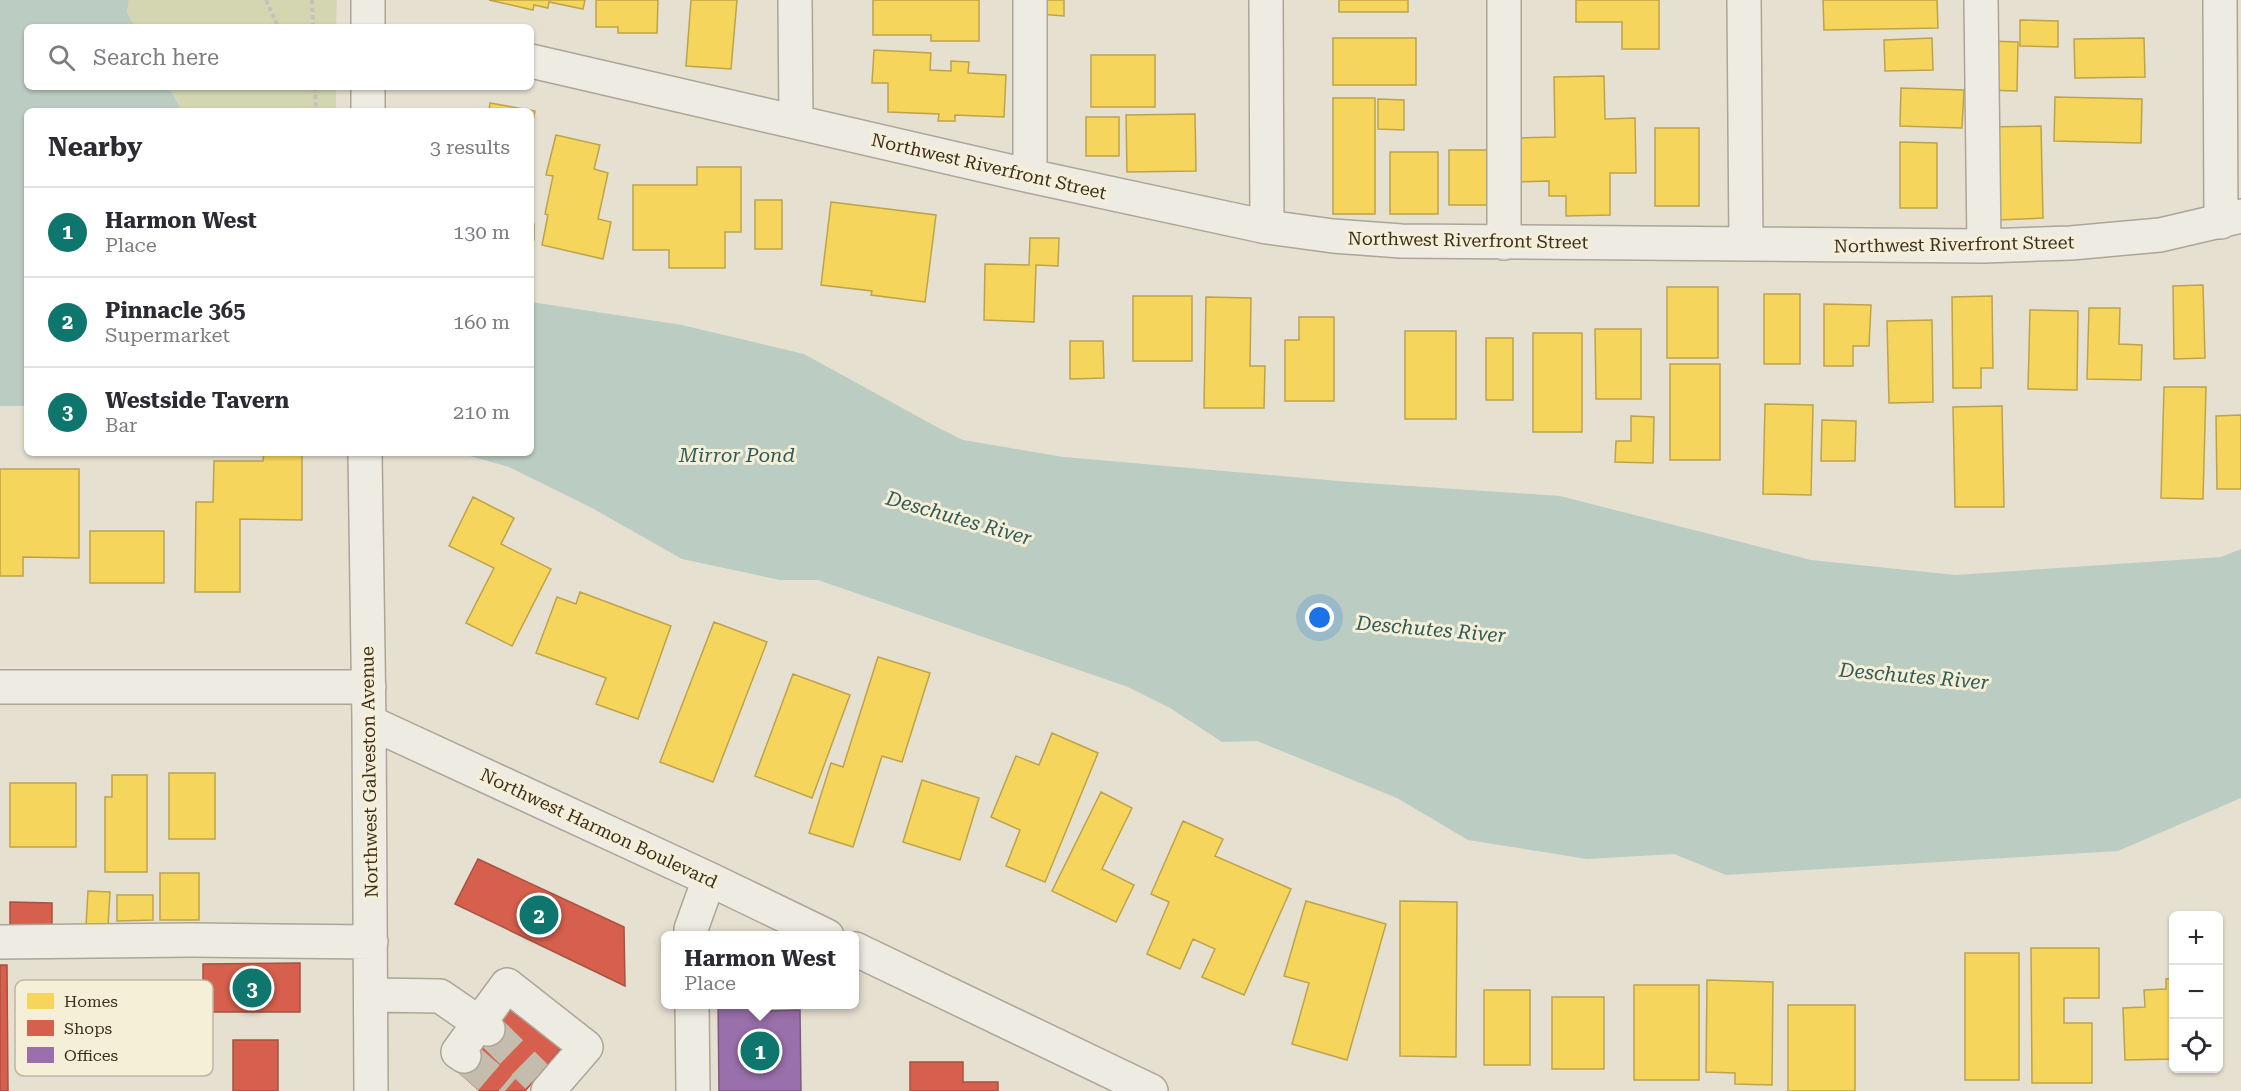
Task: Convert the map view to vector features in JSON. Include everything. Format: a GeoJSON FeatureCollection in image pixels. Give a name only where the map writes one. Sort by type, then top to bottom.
{"type":"FeatureCollection","features":[{"type":"Feature","properties":{"kind":"street"},"geometry":{"type":"LineString","coordinates":[[795,0],[796,121]]}},
{"type":"Feature","properties":{"kind":"street"},"geometry":{"type":"LineString","coordinates":[[1030,0],[1030,176]]}},
{"type":"Feature","properties":{"kind":"street"},"geometry":{"type":"LineString","coordinates":[[1266,0],[1268,227]]}},
{"type":"Feature","properties":{"kind":"street"},"geometry":{"type":"LineString","coordinates":[[1504,0],[1504,243]]}},
{"type":"Feature","properties":{"kind":"street"},"geometry":{"type":"LineString","coordinates":[[1744,0],[1746,244]]}},
{"type":"Feature","properties":{"kind":"street"},"geometry":{"type":"LineString","coordinates":[[1981,0],[1984,246]]}},
{"type":"Feature","properties":{"kind":"street"},"geometry":{"type":"LineString","coordinates":[[2220,0],[2231,219]]}},
{"type":"Feature","properties":{"kind":"street","name":"Northwest Riverfront Street"},"geometry":{"type":"LineString","coordinates":[[534,62],[1030,176],[1268,227],[1333,236],[1401,241],[1504,243],[1984,246],[2071,243],[2160,235],[2231,219]]}},
{"type":"Feature","properties":{"kind":"street"},"geometry":{"type":"LineString","coordinates":[[368,90],[368,108]]}},
{"type":"Feature","properties":{"kind":"street","name":"Northwest Galveston Avenue"},"geometry":{"type":"LineString","coordinates":[[365,457],[369,687],[371,1091]]}},
{"type":"Feature","properties":{"kind":"street"},"geometry":{"type":"LineString","coordinates":[[0,687],[369,687]]}},
{"type":"Feature","properties":{"kind":"street","name":"Northwest Harmon Boulevard"},"geometry":{"type":"LineString","coordinates":[[369,722],[817,931]]}},
{"type":"Feature","properties":{"kind":"street"},"geometry":{"type":"LineString","coordinates":[[691,931],[709,879]]}},
{"type":"Feature","properties":{"kind":"street"},"geometry":{"type":"LineString","coordinates":[[0,942],[192,940],[370,942]]}},
{"type":"Feature","properties":{"kind":"street"},"geometry":{"type":"LineString","coordinates":[[859,951],[1151,1091]]}},
{"type":"Feature","properties":{"kind":"street"},"geometry":{"type":"LineString","coordinates":[[464,1056],[458,1052],[484,1026],[507,985],[586,1047],[546,1087]]}},
{"type":"Feature","properties":{"kind":"street"},"geometry":{"type":"LineString","coordinates":[[370,994],[440,996],[484,1026]]}},
{"type":"Feature","properties":{"kind":"street"},"geometry":{"type":"LineString","coordinates":[[692,1009],[693,1091]]}},
{"type":"Feature","properties":{"kind":"path"},"geometry":{"type":"LineString","coordinates":[[266,0],[277,24]]}},
{"type":"Feature","properties":{"kind":"path"},"geometry":{"type":"LineString","coordinates":[[312,0],[313,24]]}},
{"type":"Feature","properties":{"kind":"path"},"geometry":{"type":"LineString","coordinates":[[315,90],[316,108]]}},
{"type":"Feature","properties":{"kind":"green space"},"geometry":{"type":"Polygon","coordinates":[[[129,0],[337,0],[336,24],[133,24],[127,12],[129,0]]]}},
{"type":"Feature","properties":{"kind":"green space"},"geometry":{"type":"Polygon","coordinates":[[[171,90],[336,90],[336,108],[180,108],[171,90]]]}},
{"type":"Feature","properties":{"kind":"water"},"geometry":{"type":"Polygon","coordinates":[[[0,0],[129,0],[127,12],[133,24],[24,24],[24,90],[171,90],[180,108],[24,108],[24,406],[0,406],[0,0]]]}},
{"type":"Feature","properties":{"kind":"water"},"geometry":{"type":"Polygon","coordinates":[[[534,302],[682,325],[804,354],[963,440],[1064,457],[1350,482],[1560,496],[1811,560],[1955,575],[2221,557],[2241,549],[2241,798],[2118,851],[1726,875],[1674,854],[1587,859],[1468,840],[1397,798],[1257,741],[1222,742],[1170,708],[1128,687],[818,580],[780,580],[682,559],[592,508],[509,467],[470,456],[534,456],[534,302]]]}},
{"type":"Feature","properties":{"kind":"building: Homes"},"geometry":{"type":"Polygon","coordinates":[[[489,0],[585,0],[583,9],[549,2],[548,8],[534,5],[533,10],[489,0]]]}},
{"type":"Feature","properties":{"kind":"building: Homes"},"geometry":{"type":"Polygon","coordinates":[[[596,0],[658,0],[657,33],[618,33],[618,27],[596,27],[596,0]]]}},
{"type":"Feature","properties":{"kind":"building: Homes"},"geometry":{"type":"Polygon","coordinates":[[[691,0],[737,0],[731,69],[686,66],[691,0]]]}},
{"type":"Feature","properties":{"kind":"building: Homes"},"geometry":{"type":"Polygon","coordinates":[[[873,0],[979,0],[979,41],[931,41],[931,35],[873,35],[873,0]]]}},
{"type":"Feature","properties":{"kind":"building: Homes"},"geometry":{"type":"Polygon","coordinates":[[[1038,0],[1064,0],[1064,16],[1038,14],[1038,0]]]}},
{"type":"Feature","properties":{"kind":"building: Homes"},"geometry":{"type":"Polygon","coordinates":[[[1339,0],[1408,0],[1408,12],[1339,12],[1339,0]]]}},
{"type":"Feature","properties":{"kind":"building: Homes"},"geometry":{"type":"Polygon","coordinates":[[[1576,0],[1659,0],[1659,49],[1622,49],[1622,22],[1576,22],[1576,0]]]}},
{"type":"Feature","properties":{"kind":"building: Homes"},"geometry":{"type":"Polygon","coordinates":[[[1823,0],[1937,0],[1938,28],[1824,30],[1823,0]]]}},
{"type":"Feature","properties":{"kind":"building: Homes"},"geometry":{"type":"Polygon","coordinates":[[[2020,20],[2058,21],[2058,47],[2020,46],[2020,20]]]}},
{"type":"Feature","properties":{"kind":"building: Homes"},"geometry":{"type":"Polygon","coordinates":[[[1333,38],[1416,38],[1416,85],[1333,85],[1333,38]]]}},
{"type":"Feature","properties":{"kind":"building: Homes"},"geometry":{"type":"Polygon","coordinates":[[[1932,38],[1933,70],[1885,71],[1884,40],[1932,38]]]}},
{"type":"Feature","properties":{"kind":"building: Homes"},"geometry":{"type":"Polygon","coordinates":[[[2144,38],[2145,77],[2075,78],[2074,39],[2144,38]]]}},
{"type":"Feature","properties":{"kind":"building: Homes"},"geometry":{"type":"Polygon","coordinates":[[[1988,41],[2018,42],[2017,91],[1987,90],[1988,41]]]}},
{"type":"Feature","properties":{"kind":"building: Homes"},"geometry":{"type":"Polygon","coordinates":[[[874,50],[931,53],[930,70],[951,71],[951,61],[969,62],[968,73],[1006,75],[1004,117],[955,115],[955,121],[938,121],[939,114],[888,112],[888,83],[872,83],[874,50]]]}},
{"type":"Feature","properties":{"kind":"building: Homes"},"geometry":{"type":"Polygon","coordinates":[[[1091,55],[1155,55],[1155,107],[1091,107],[1091,55]]]}},
{"type":"Feature","properties":{"kind":"building: Homes"},"geometry":{"type":"Polygon","coordinates":[[[1604,76],[1605,119],[1635,118],[1636,173],[1610,173],[1610,215],[1566,216],[1566,196],[1549,196],[1549,181],[1519,182],[1519,138],[1555,137],[1554,77],[1604,76]]]}},
{"type":"Feature","properties":{"kind":"building: Homes"},"geometry":{"type":"Polygon","coordinates":[[[1901,88],[1964,90],[1962,128],[1900,126],[1901,88]]]}},
{"type":"Feature","properties":{"kind":"building: Homes"},"geometry":{"type":"Polygon","coordinates":[[[2055,97],[2142,99],[2141,143],[2054,141],[2055,97]]]}},
{"type":"Feature","properties":{"kind":"building: Homes"},"geometry":{"type":"Polygon","coordinates":[[[1333,98],[1375,98],[1375,214],[1333,214],[1333,98]]]}},
{"type":"Feature","properties":{"kind":"building: Homes"},"geometry":{"type":"Polygon","coordinates":[[[1378,99],[1404,100],[1404,130],[1378,129],[1378,99]]]}},
{"type":"Feature","properties":{"kind":"building: Homes"},"geometry":{"type":"Polygon","coordinates":[[[490,103],[518,108],[489,108],[490,103]]]}},
{"type":"Feature","properties":{"kind":"building: Homes"},"geometry":{"type":"Polygon","coordinates":[[[1195,114],[1196,171],[1127,172],[1126,115],[1195,114]]]}},
{"type":"Feature","properties":{"kind":"building: Homes"},"geometry":{"type":"Polygon","coordinates":[[[1086,117],[1119,117],[1119,156],[1086,156],[1086,117]]]}},
{"type":"Feature","properties":{"kind":"building: Homes"},"geometry":{"type":"Polygon","coordinates":[[[2041,126],[2043,218],[1998,220],[1988,127],[2041,126]]]}},
{"type":"Feature","properties":{"kind":"building: Homes"},"geometry":{"type":"Polygon","coordinates":[[[1655,128],[1699,128],[1699,206],[1655,206],[1655,128]]]}},
{"type":"Feature","properties":{"kind":"building: Homes"},"geometry":{"type":"Polygon","coordinates":[[[556,135],[600,145],[594,169],[608,173],[598,219],[611,222],[603,259],[542,245],[548,215],[545,214],[553,176],[546,175],[556,135]]]}},
{"type":"Feature","properties":{"kind":"building: Homes"},"geometry":{"type":"Polygon","coordinates":[[[1900,142],[1937,143],[1937,208],[1900,208],[1900,142]]]}},
{"type":"Feature","properties":{"kind":"building: Homes"},"geometry":{"type":"Polygon","coordinates":[[[1449,150],[1487,150],[1487,205],[1449,205],[1449,150]]]}},
{"type":"Feature","properties":{"kind":"building: Homes"},"geometry":{"type":"Polygon","coordinates":[[[1390,152],[1438,152],[1438,214],[1390,214],[1390,152]]]}},
{"type":"Feature","properties":{"kind":"building: Homes"},"geometry":{"type":"Polygon","coordinates":[[[697,167],[741,167],[741,232],[725,232],[725,268],[669,268],[669,250],[633,250],[633,185],[697,185],[697,167]]]}},
{"type":"Feature","properties":{"kind":"building: Homes"},"geometry":{"type":"Polygon","coordinates":[[[755,200],[782,200],[782,249],[755,249],[755,200]]]}},
{"type":"Feature","properties":{"kind":"building: Homes"},"geometry":{"type":"Polygon","coordinates":[[[831,202],[936,215],[925,302],[871,295],[872,291],[821,285],[831,202]]]}},
{"type":"Feature","properties":{"kind":"building: Homes"},"geometry":{"type":"Polygon","coordinates":[[[1030,238],[1059,238],[1058,266],[1036,265],[1034,322],[984,320],[985,264],[1029,265],[1030,238]]]}},
{"type":"Feature","properties":{"kind":"building: Homes"},"geometry":{"type":"Polygon","coordinates":[[[2203,285],[2205,358],[2174,359],[2173,286],[2203,285]]]}},
{"type":"Feature","properties":{"kind":"building: Homes"},"geometry":{"type":"Polygon","coordinates":[[[1667,287],[1718,287],[1718,358],[1667,358],[1667,287]]]}},
{"type":"Feature","properties":{"kind":"building: Homes"},"geometry":{"type":"Polygon","coordinates":[[[1764,294],[1800,294],[1800,364],[1764,364],[1764,294]]]}},
{"type":"Feature","properties":{"kind":"building: Homes"},"geometry":{"type":"Polygon","coordinates":[[[1133,296],[1192,296],[1192,361],[1133,361],[1133,296]]]}},
{"type":"Feature","properties":{"kind":"building: Homes"},"geometry":{"type":"Polygon","coordinates":[[[1992,296],[1993,368],[1981,368],[1981,388],[1953,388],[1952,297],[1992,296]]]}},
{"type":"Feature","properties":{"kind":"building: Homes"},"geometry":{"type":"Polygon","coordinates":[[[1206,297],[1251,298],[1250,366],[1265,366],[1264,408],[1204,408],[1206,297]]]}},
{"type":"Feature","properties":{"kind":"building: Homes"},"geometry":{"type":"Polygon","coordinates":[[[1824,304],[1871,305],[1869,346],[1853,346],[1853,366],[1824,366],[1824,304]]]}},
{"type":"Feature","properties":{"kind":"building: Homes"},"geometry":{"type":"Polygon","coordinates":[[[2089,308],[2120,308],[2119,344],[2142,345],[2141,380],[2087,379],[2089,308]]]}},
{"type":"Feature","properties":{"kind":"building: Homes"},"geometry":{"type":"Polygon","coordinates":[[[2030,310],[2078,311],[2077,390],[2028,389],[2030,310]]]}},
{"type":"Feature","properties":{"kind":"building: Homes"},"geometry":{"type":"Polygon","coordinates":[[[1299,317],[1334,317],[1334,401],[1285,401],[1285,340],[1299,340],[1299,317]]]}},
{"type":"Feature","properties":{"kind":"building: Homes"},"geometry":{"type":"Polygon","coordinates":[[[1932,320],[1933,402],[1889,403],[1887,321],[1932,320]]]}},
{"type":"Feature","properties":{"kind":"building: Homes"},"geometry":{"type":"Polygon","coordinates":[[[1595,329],[1641,329],[1641,399],[1596,399],[1595,329]]]}},
{"type":"Feature","properties":{"kind":"building: Homes"},"geometry":{"type":"Polygon","coordinates":[[[1405,331],[1456,331],[1456,419],[1405,419],[1405,331]]]}},
{"type":"Feature","properties":{"kind":"building: Homes"},"geometry":{"type":"Polygon","coordinates":[[[1533,333],[1582,333],[1582,432],[1533,432],[1533,333]]]}},
{"type":"Feature","properties":{"kind":"building: Homes"},"geometry":{"type":"Polygon","coordinates":[[[1486,338],[1513,338],[1513,400],[1486,400],[1486,338]]]}},
{"type":"Feature","properties":{"kind":"building: Homes"},"geometry":{"type":"Polygon","coordinates":[[[1070,341],[1103,341],[1104,378],[1070,379],[1070,341]]]}},
{"type":"Feature","properties":{"kind":"building: Homes"},"geometry":{"type":"Polygon","coordinates":[[[1670,364],[1720,364],[1720,460],[1670,460],[1670,364]]]}},
{"type":"Feature","properties":{"kind":"building: Homes"},"geometry":{"type":"Polygon","coordinates":[[[2164,387],[2206,387],[2203,499],[2161,498],[2164,387]]]}},
{"type":"Feature","properties":{"kind":"building: Homes"},"geometry":{"type":"Polygon","coordinates":[[[1765,404],[1813,405],[1811,495],[1763,494],[1765,404]]]}},
{"type":"Feature","properties":{"kind":"building: Homes"},"geometry":{"type":"Polygon","coordinates":[[[2002,406],[2004,507],[1955,507],[1953,407],[2002,406]]]}},
{"type":"Feature","properties":{"kind":"building: Homes"},"geometry":{"type":"Polygon","coordinates":[[[2241,415],[2241,489],[2217,489],[2216,416],[2241,415]]]}},
{"type":"Feature","properties":{"kind":"building: Homes"},"geometry":{"type":"Polygon","coordinates":[[[1631,416],[1654,417],[1653,463],[1615,462],[1616,441],[1631,441],[1631,416]]]}},
{"type":"Feature","properties":{"kind":"building: Homes"},"geometry":{"type":"Polygon","coordinates":[[[1822,420],[1856,421],[1855,461],[1821,461],[1822,420]]]}},
{"type":"Feature","properties":{"kind":"building: Homes"},"geometry":{"type":"Polygon","coordinates":[[[264,456],[302,456],[302,520],[240,519],[240,592],[195,592],[196,502],[213,502],[214,461],[263,461],[264,456]]]}},
{"type":"Feature","properties":{"kind":"building: Homes"},"geometry":{"type":"Polygon","coordinates":[[[0,469],[79,469],[79,558],[23,557],[23,576],[0,576],[0,469]]]}},
{"type":"Feature","properties":{"kind":"building: Homes"},"geometry":{"type":"Polygon","coordinates":[[[473,497],[514,518],[501,544],[551,569],[512,646],[466,623],[494,568],[449,546],[473,497]]]}},
{"type":"Feature","properties":{"kind":"building: Homes"},"geometry":{"type":"Polygon","coordinates":[[[90,531],[164,531],[164,583],[90,583],[90,531]]]}},
{"type":"Feature","properties":{"kind":"building: Homes"},"geometry":{"type":"Polygon","coordinates":[[[580,592],[671,626],[638,719],[596,704],[606,678],[536,653],[557,597],[576,604],[580,592]]]}},
{"type":"Feature","properties":{"kind":"building: Homes"},"geometry":{"type":"Polygon","coordinates":[[[714,622],[767,642],[713,782],[660,762],[714,622]]]}},
{"type":"Feature","properties":{"kind":"building: Homes"},"geometry":{"type":"Polygon","coordinates":[[[878,657],[930,673],[902,762],[882,756],[853,847],[809,833],[831,763],[843,767],[878,657]]]}},
{"type":"Feature","properties":{"kind":"building: Homes"},"geometry":{"type":"Polygon","coordinates":[[[793,674],[850,695],[812,798],[755,776],[793,674]]]}},
{"type":"Feature","properties":{"kind":"building: Homes"},"geometry":{"type":"Polygon","coordinates":[[[1052,733],[1098,753],[1045,882],[1006,866],[1020,830],[991,817],[1016,756],[1039,765],[1052,733]]]}},
{"type":"Feature","properties":{"kind":"building: Homes"},"geometry":{"type":"Polygon","coordinates":[[[169,773],[215,773],[215,839],[169,839],[169,773]]]}},
{"type":"Feature","properties":{"kind":"building: Homes"},"geometry":{"type":"Polygon","coordinates":[[[112,775],[147,775],[147,872],[105,872],[105,797],[112,797],[112,775]]]}},
{"type":"Feature","properties":{"kind":"building: Homes"},"geometry":{"type":"Polygon","coordinates":[[[922,780],[979,798],[960,860],[903,842],[922,780]]]}},
{"type":"Feature","properties":{"kind":"building: Homes"},"geometry":{"type":"Polygon","coordinates":[[[10,783],[76,783],[76,847],[10,847],[10,783]]]}},
{"type":"Feature","properties":{"kind":"building: Homes"},"geometry":{"type":"Polygon","coordinates":[[[1101,792],[1132,808],[1102,869],[1134,885],[1116,922],[1052,891],[1101,792]]]}},
{"type":"Feature","properties":{"kind":"building: Homes"},"geometry":{"type":"Polygon","coordinates":[[[1183,821],[1223,839],[1215,856],[1291,889],[1244,995],[1202,977],[1215,949],[1193,939],[1180,969],[1147,954],[1169,902],[1151,894],[1183,821]]]}},
{"type":"Feature","properties":{"kind":"building: Homes"},"geometry":{"type":"Polygon","coordinates":[[[160,873],[199,873],[199,920],[160,920],[160,873]]]}},
{"type":"Feature","properties":{"kind":"building: Homes"},"geometry":{"type":"Polygon","coordinates":[[[88,891],[110,892],[108,927],[86,926],[88,891]]]}},
{"type":"Feature","properties":{"kind":"building: Homes"},"geometry":{"type":"Polygon","coordinates":[[[117,895],[153,895],[153,920],[117,921],[117,895]]]}},
{"type":"Feature","properties":{"kind":"building: Homes"},"geometry":{"type":"Polygon","coordinates":[[[1306,901],[1386,924],[1347,1060],[1292,1044],[1309,983],[1284,976],[1306,901]]]}},
{"type":"Feature","properties":{"kind":"building: Homes"},"geometry":{"type":"Polygon","coordinates":[[[1400,901],[1457,902],[1456,1057],[1400,1056],[1400,901]]]}},
{"type":"Feature","properties":{"kind":"building: Homes"},"geometry":{"type":"Polygon","coordinates":[[[2031,948],[2099,948],[2099,998],[2064,998],[2064,1023],[2092,1023],[2092,1083],[2032,1083],[2031,948]]]}},
{"type":"Feature","properties":{"kind":"building: Homes"},"geometry":{"type":"Polygon","coordinates":[[[1965,953],[2019,953],[2019,1080],[1965,1080],[1965,953]]]}},
{"type":"Feature","properties":{"kind":"building: Homes"},"geometry":{"type":"Polygon","coordinates":[[[2166,979],[2169,979],[2169,1059],[2125,1060],[2123,1008],[2145,1007],[2144,990],[2166,989],[2166,979]]]}},
{"type":"Feature","properties":{"kind":"building: Homes"},"geometry":{"type":"Polygon","coordinates":[[[1707,980],[1773,982],[1772,1085],[1735,1084],[1735,1073],[1706,1072],[1707,980]]]}},
{"type":"Feature","properties":{"kind":"building: Homes"},"geometry":{"type":"Polygon","coordinates":[[[1634,985],[1699,985],[1699,1080],[1634,1080],[1634,985]]]}},
{"type":"Feature","properties":{"kind":"building: Homes"},"geometry":{"type":"Polygon","coordinates":[[[1484,990],[1530,990],[1530,1065],[1484,1065],[1484,990]]]}},
{"type":"Feature","properties":{"kind":"building: Homes"},"geometry":{"type":"Polygon","coordinates":[[[1552,997],[1604,997],[1604,1069],[1552,1069],[1552,997]]]}},
{"type":"Feature","properties":{"kind":"building: Homes"},"geometry":{"type":"Polygon","coordinates":[[[1788,1005],[1855,1005],[1855,1091],[1788,1091],[1788,1005]]]}},
{"type":"Feature","properties":{"kind":"building: Shops"},"geometry":{"type":"Polygon","coordinates":[[[478,859],[624,927],[625,986],[455,904],[478,859]]]}},
{"type":"Feature","properties":{"kind":"building: Shops"},"geometry":{"type":"Polygon","coordinates":[[[10,902],[52,903],[52,933],[10,932],[10,902]]]}},
{"type":"Feature","properties":{"kind":"building: Shops"},"geometry":{"type":"Polygon","coordinates":[[[300,963],[300,1012],[213,1012],[213,980],[203,980],[203,964],[300,963]]]}},
{"type":"Feature","properties":{"kind":"building: Shops"},"geometry":{"type":"Polygon","coordinates":[[[0,965],[7,965],[8,1091],[0,1091],[0,965]]]}},
{"type":"Feature","properties":{"kind":"building: Shops"},"geometry":{"type":"Polygon","coordinates":[[[513,1001],[564,1045],[525,1091],[480,1091],[454,1068],[513,1001]]]}},
{"type":"Feature","properties":{"kind":"building: Shops"},"geometry":{"type":"Polygon","coordinates":[[[233,1040],[278,1040],[278,1091],[233,1091],[233,1040]]]}},
{"type":"Feature","properties":{"kind":"building: Shops"},"geometry":{"type":"Polygon","coordinates":[[[910,1062],[963,1062],[963,1082],[998,1082],[998,1091],[910,1091],[910,1062]]]}},
{"type":"Feature","properties":{"kind":"building: Offices"},"geometry":{"type":"Polygon","coordinates":[[[718,1009],[800,1010],[801,1091],[719,1091],[718,1009]]]}},
{"type":"Feature","properties":{"kind":"tunnel"},"geometry":{"type":"LineString","coordinates":[[488,1029],[537,1077]]}},
{"type":"Feature","properties":{"kind":"tunnel"},"geometry":{"type":"LineString","coordinates":[[464,1056],[505,1091]]}},
{"type":"Feature","properties":{"kind":"place","name":"Pinnacle 365"},"geometry":{"type":"Point","coordinates":[539,915]}},
{"type":"Feature","properties":{"kind":"place","name":"Westside Tavern"},"geometry":{"type":"Point","coordinates":[252,988]}},
{"type":"Feature","properties":{"kind":"place","name":"Harmon West"},"geometry":{"type":"Point","coordinates":[760,1051]}},
{"type":"Feature","properties":{"kind":"water label","name":"Mirror Pond"},"geometry":{"type":"Point","coordinates":[737,455]}},
{"type":"Feature","properties":{"kind":"water label","name":"Deschutes River"},"geometry":{"type":"Point","coordinates":[959,518]}},
{"type":"Feature","properties":{"kind":"water label","name":"Deschutes River"},"geometry":{"type":"Point","coordinates":[1431,629]}},
{"type":"Feature","properties":{"kind":"water label","name":"Deschutes River"},"geometry":{"type":"Point","coordinates":[1914,676]}}]}
